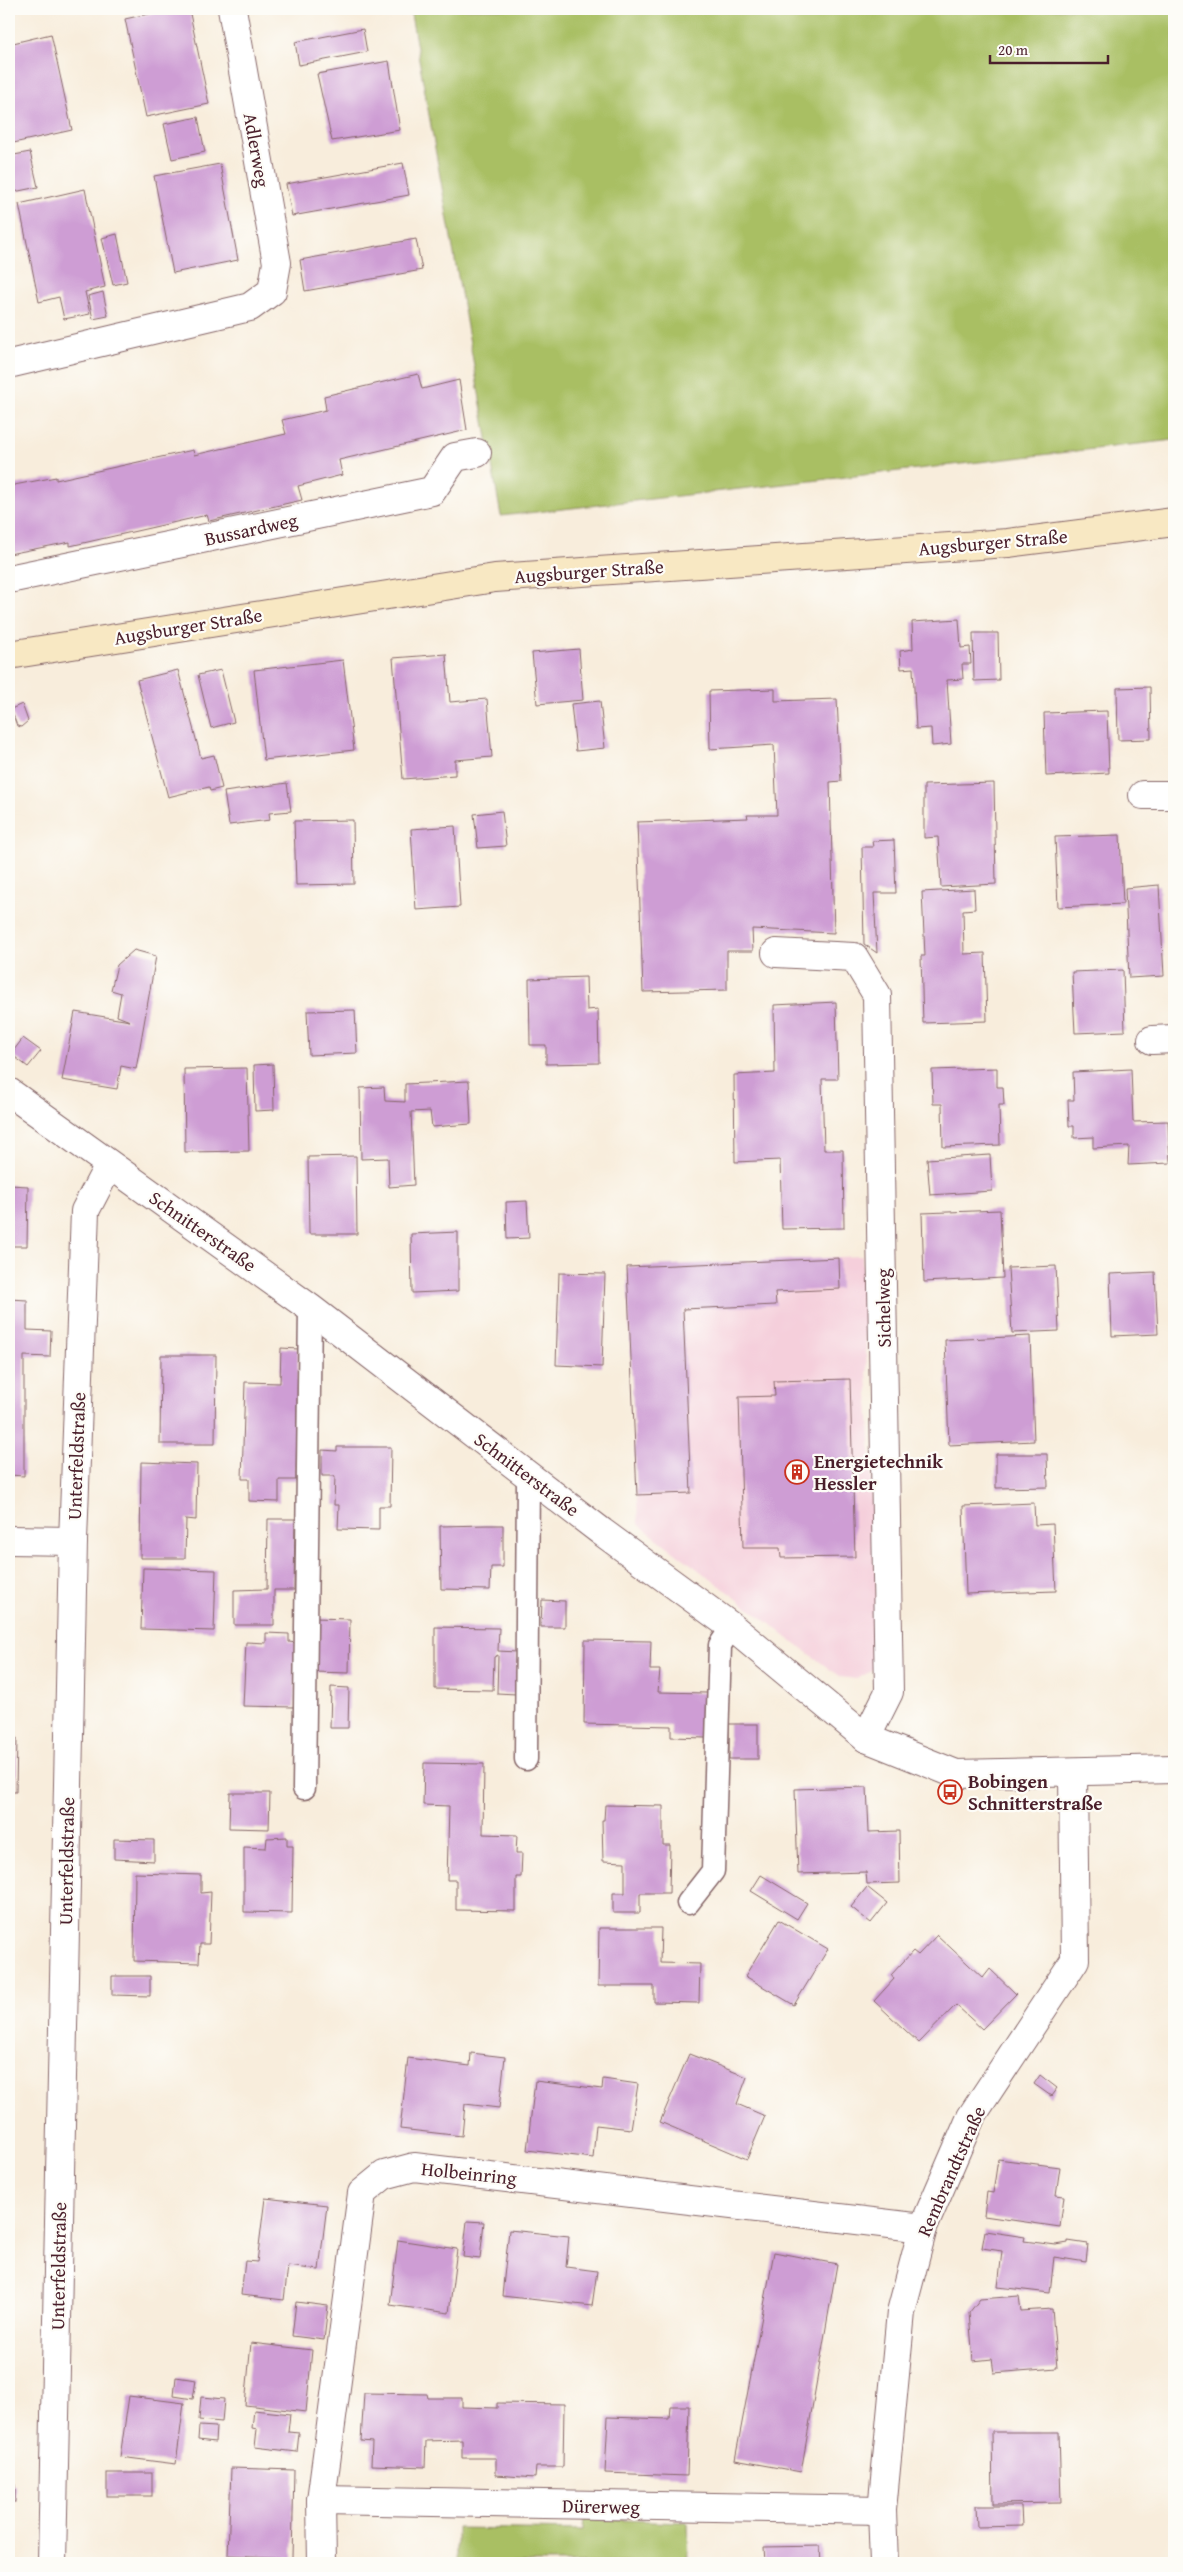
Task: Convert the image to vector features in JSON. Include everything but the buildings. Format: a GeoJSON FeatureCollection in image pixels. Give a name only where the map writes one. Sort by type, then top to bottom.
{"type":"FeatureCollection","features":[{"type":"Feature","properties":{"kind":"street","name":"Adlerweg"},"geometry":{"type":"LineString","coordinates":[[9,364],[250,307],[272,291],[277,263],[232,9]]}},
{"type":"Feature","properties":{"kind":"street","name":"Bussardweg"},"geometry":{"type":"LineString","coordinates":[[9,579],[432,491],[455,457],[477,454]]}},
{"type":"Feature","properties":{"kind":"street","name":"Augsburger Straße"},"geometry":{"type":"LineString","coordinates":[[9,655],[495,578],[1008,543],[1174,522]]}},
{"type":"Feature","properties":{"kind":"street"},"geometry":{"type":"LineString","coordinates":[[1143,795],[1174,795]]}},
{"type":"Feature","properties":{"kind":"street","name":"Sichelweg"},"geometry":{"type":"LineString","coordinates":[[776,953],[854,957],[877,995],[890,1692],[866,1738]]}},
{"type":"Feature","properties":{"kind":"street","name":"Schnitterstraße"},"geometry":{"type":"LineString","coordinates":[[9,1092],[310,1308],[528,1476],[732,1627],[866,1738],[896,1752],[956,1774],[1174,1769]]}},
{"type":"Feature","properties":{"kind":"street","name":"Unterfeldstraße"},"geometry":{"type":"LineString","coordinates":[[52,2563],[73,1541],[85,1211],[109,1165]]}},
{"type":"Feature","properties":{"kind":"street"},"geometry":{"type":"LineString","coordinates":[[9,1540],[73,1541]]}},
{"type":"Feature","properties":{"kind":"street","name":"Rembrandtstraße"},"geometry":{"type":"LineString","coordinates":[[884,2563],[882,2510],[901,2312],[923,2228],[971,2116],[1075,1960],[1073,1772]]}},
{"type":"Feature","properties":{"kind":"street","name":"Holbeinring"},"geometry":{"type":"LineString","coordinates":[[322,2563],[321,2500],[362,2193],[384,2175],[414,2167],[923,2228]]}},
{"type":"Feature","properties":{"kind":"street","name":"Dürerweg"},"geometry":{"type":"LineString","coordinates":[[321,2500],[882,2510]]}},
{"type":"Feature","properties":{"kind":"lane"},"geometry":{"type":"LineString","coordinates":[[304,1788],[310,1308]]}},
{"type":"Feature","properties":{"kind":"lane"},"geometry":{"type":"LineString","coordinates":[[526,1759],[528,1476]]}},
{"type":"Feature","properties":{"kind":"lane"},"geometry":{"type":"LineString","coordinates":[[688,1903],[713,1871],[720,1645],[732,1627]]}},
{"type":"Feature","properties":{"kind":"shaded area"},"geometry":{"type":"Polygon","coordinates":[[[862,1256],[879,1648],[875,1665],[870,1672],[856,1679],[840,1677],[638,1524],[627,1267],[862,1256]]]}},
{"type":"Feature","properties":{"kind":"green space"},"geometry":{"type":"Polygon","coordinates":[[[410,9],[1174,9],[1174,440],[501,516],[410,9]]]}},
{"type":"Feature","properties":{"kind":"green space"},"geometry":{"type":"Polygon","coordinates":[[[584,2519],[687,2522],[688,2563],[457,2563],[457,2528],[583,2530],[584,2519]]]}},
{"type":"Feature","properties":{"kind":"place","name":"Energietechnik Hessler"},"geometry":{"type":"Point","coordinates":[797,1472]}},
{"type":"Feature","properties":{"kind":"place","name":"Bobingen Schnitterstraße"},"geometry":{"type":"Point","coordinates":[950,1792]}}]}
